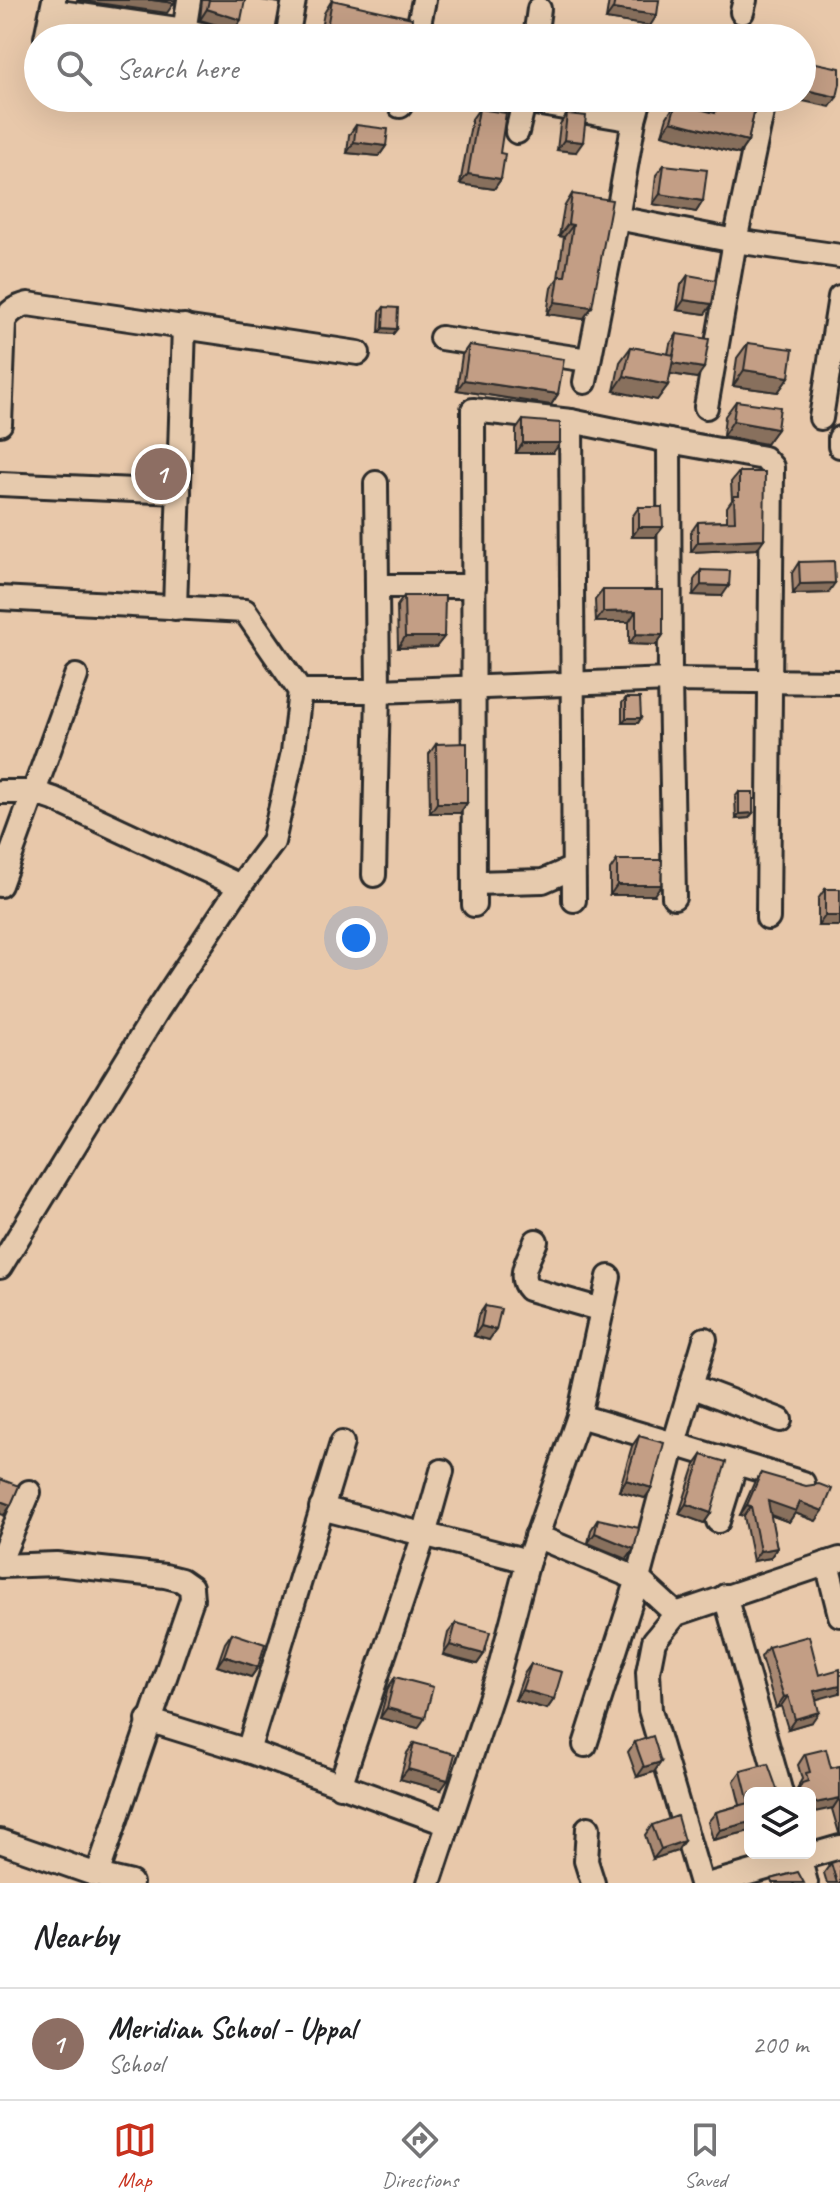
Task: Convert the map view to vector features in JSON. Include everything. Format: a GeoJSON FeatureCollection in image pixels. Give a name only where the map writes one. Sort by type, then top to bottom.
{"type":"FeatureCollection","features":[{"type":"Feature","properties":{"kind":"street"},"geometry":{"type":"LineString","coordinates":[[185,24],[189,0]]}},
{"type":"Feature","properties":{"kind":"street"},"geometry":{"type":"LineString","coordinates":[[290,24],[294,0]]}},
{"type":"Feature","properties":{"kind":"street"},"geometry":{"type":"LineString","coordinates":[[419,24],[424,0]]}},
{"type":"Feature","properties":{"kind":"street"},"geometry":{"type":"LineString","coordinates":[[54,6],[137,24]]}},
{"type":"Feature","properties":{"kind":"street"},"geometry":{"type":"LineString","coordinates":[[537,24],[539,9]]}},
{"type":"Feature","properties":{"kind":"street"},"geometry":{"type":"LineString","coordinates":[[517,132],[518,112]]}},
{"type":"Feature","properties":{"kind":"street"},"geometry":{"type":"LineString","coordinates":[[441,338],[586,371],[636,112]]}},
{"type":"Feature","properties":{"kind":"street"},"geometry":{"type":"LineString","coordinates":[[706,407],[735,241],[762,112]]}},
{"type":"Feature","properties":{"kind":"street"},"geometry":{"type":"LineString","coordinates":[[617,218],[735,241],[840,256]]}},
{"type":"Feature","properties":{"kind":"street"},"geometry":{"type":"LineString","coordinates":[[821,418],[840,297]]}},
{"type":"Feature","properties":{"kind":"street"},"geometry":{"type":"LineString","coordinates":[[0,424],[4,322],[6,315],[19,307],[36,304],[358,353]]}},
{"type":"Feature","properties":{"kind":"street"},"geometry":{"type":"LineString","coordinates":[[175,608],[184,326]]}},
{"type":"Feature","properties":{"kind":"street"},"geometry":{"type":"LineString","coordinates":[[573,868],[543,881],[474,894],[473,410],[571,421],[764,458],[772,467],[768,918]]}},
{"type":"Feature","properties":{"kind":"street"},"geometry":{"type":"LineString","coordinates":[[571,421],[574,900]]}},
{"type":"Feature","properties":{"kind":"street"},"geometry":{"type":"LineString","coordinates":[[840,438],[840,446]]}},
{"type":"Feature","properties":{"kind":"street"},"geometry":{"type":"LineString","coordinates":[[669,441],[674,897]]}},
{"type":"Feature","properties":{"kind":"street"},"geometry":{"type":"LineString","coordinates":[[374,875],[378,691],[376,483]]}},
{"type":"Feature","properties":{"kind":"street"},"geometry":{"type":"LineString","coordinates":[[0,484],[179,492]]}},
{"type":"Feature","properties":{"kind":"street"},"geometry":{"type":"LineString","coordinates":[[377,586],[474,586]]}},
{"type":"Feature","properties":{"kind":"street"},"geometry":{"type":"LineString","coordinates":[[0,598],[245,611],[300,691],[293,752],[273,842],[157,1011],[0,1267]]}},
{"type":"Feature","properties":{"kind":"street"},"geometry":{"type":"LineString","coordinates":[[0,885],[76,676]]}},
{"type":"Feature","properties":{"kind":"street"},"geometry":{"type":"LineString","coordinates":[[300,691],[670,680],[840,682]]}},
{"type":"Feature","properties":{"kind":"street"},"geometry":{"type":"LineString","coordinates":[[0,792],[33,792],[72,807],[240,886]]}},
{"type":"Feature","properties":{"kind":"street"},"geometry":{"type":"LineString","coordinates":[[536,1241],[522,1277],[523,1283],[529,1289],[602,1310]]}},
{"type":"Feature","properties":{"kind":"street"},"geometry":{"type":"LineString","coordinates":[[429,1883],[497,1678],[536,1536],[579,1416],[609,1277]]}},
{"type":"Feature","properties":{"kind":"street"},"geometry":{"type":"LineString","coordinates":[[585,1745],[638,1579],[705,1339]]}},
{"type":"Feature","properties":{"kind":"street"},"geometry":{"type":"LineString","coordinates":[[691,1386],[780,1420]]}},
{"type":"Feature","properties":{"kind":"street"},"geometry":{"type":"LineString","coordinates":[[579,1416],[803,1483]]}},
{"type":"Feature","properties":{"kind":"street"},"geometry":{"type":"LineString","coordinates":[[248,1751],[342,1443]]}},
{"type":"Feature","properties":{"kind":"street"},"geometry":{"type":"LineString","coordinates":[[718,1521],[736,1463]]}},
{"type":"Feature","properties":{"kind":"street"},"geometry":{"type":"LineString","coordinates":[[340,1786],[424,1535],[442,1471]]}},
{"type":"Feature","properties":{"kind":"street"},"geometry":{"type":"LineString","coordinates":[[29,1492],[0,1564],[56,1564],[134,1572],[181,1580],[191,1587],[192,1599],[97,1875]]}},
{"type":"Feature","properties":{"kind":"street"},"geometry":{"type":"LineString","coordinates":[[321,1508],[528,1561]]}},
{"type":"Feature","properties":{"kind":"street"},"geometry":{"type":"LineString","coordinates":[[536,1536],[638,1579],[676,1614]]}},
{"type":"Feature","properties":{"kind":"street"},"geometry":{"type":"LineString","coordinates":[[701,1883],[650,1710],[648,1672],[654,1641],[676,1614],[834,1561],[840,1615]]}},
{"type":"Feature","properties":{"kind":"street"},"geometry":{"type":"LineString","coordinates":[[725,1596],[779,1787]]}},
{"type":"Feature","properties":{"kind":"street"},"geometry":{"type":"LineString","coordinates":[[148,1720],[248,1751],[448,1824]]}},
{"type":"Feature","properties":{"kind":"street"},"geometry":{"type":"LineString","coordinates":[[588,1828],[586,1861],[593,1883]]}},
{"type":"Feature","properties":{"kind":"street"},"geometry":{"type":"LineString","coordinates":[[0,1841],[97,1875],[131,1883]]}},
{"type":"Feature","properties":{"kind":"street"},"geometry":{"type":"LineString","coordinates":[[816,1852],[840,1847]]}},
{"type":"Feature","properties":{"kind":"street"},"geometry":{"type":"LineString","coordinates":[[714,1883],[786,1859]]}},
{"type":"Feature","properties":{"kind":"street"},"geometry":{"type":"LineString","coordinates":[[799,1859],[806,1883]]}},
{"type":"Feature","properties":{"kind":"building"},"geometry":{"type":"Polygon","coordinates":[[[209,0],[245,0],[241,20],[207,9],[209,0]]]}},
{"type":"Feature","properties":{"kind":"building"},"geometry":{"type":"Polygon","coordinates":[[[332,0],[412,18],[411,24],[328,24],[332,0]]]}},
{"type":"Feature","properties":{"kind":"building"},"geometry":{"type":"Polygon","coordinates":[[[615,0],[659,0],[657,15],[613,9],[615,0]]]}},
{"type":"Feature","properties":{"kind":"building"},"geometry":{"type":"Polygon","coordinates":[[[816,63],[840,68],[837,97],[816,92],[816,63]]]}},
{"type":"Feature","properties":{"kind":"building"},"geometry":{"type":"Polygon","coordinates":[[[478,112],[506,113],[500,153],[505,154],[501,179],[468,174],[478,112]]]}},
{"type":"Feature","properties":{"kind":"building"},"geometry":{"type":"Polygon","coordinates":[[[674,112],[754,112],[748,141],[671,121],[674,112]]]}},
{"type":"Feature","properties":{"kind":"building"},"geometry":{"type":"Polygon","coordinates":[[[567,114],[586,116],[583,142],[564,140],[567,114]]]}},
{"type":"Feature","properties":{"kind":"building"},"geometry":{"type":"Polygon","coordinates":[[[356,125],[388,129],[386,146],[354,142],[356,125]]]}},
{"type":"Feature","properties":{"kind":"building"},"geometry":{"type":"Polygon","coordinates":[[[664,165],[707,170],[703,201],[660,194],[664,165]]]}},
{"type":"Feature","properties":{"kind":"building"},"geometry":{"type":"Polygon","coordinates":[[[572,194],[612,200],[592,307],[555,302],[559,276],[565,276],[573,225],[568,224],[572,194]]]}},
{"type":"Feature","properties":{"kind":"building"},"geometry":{"type":"Polygon","coordinates":[[[688,275],[716,280],[712,304],[684,300],[688,275]]]}},
{"type":"Feature","properties":{"kind":"building"},"geometry":{"type":"Polygon","coordinates":[[[384,307],[398,308],[397,329],[383,328],[384,307]]]}},
{"type":"Feature","properties":{"kind":"building"},"geometry":{"type":"Polygon","coordinates":[[[677,334],[709,339],[704,368],[672,363],[677,334]]]}},
{"type":"Feature","properties":{"kind":"building"},"geometry":{"type":"Polygon","coordinates":[[[748,343],[793,349],[789,377],[744,370],[748,343]]]}},
{"type":"Feature","properties":{"kind":"building"},"geometry":{"type":"Polygon","coordinates":[[[469,345],[564,359],[558,394],[464,380],[469,345]]]}},
{"type":"Feature","properties":{"kind":"building"},"geometry":{"type":"Polygon","coordinates":[[[631,347],[674,355],[668,385],[624,376],[631,347]]]}},
{"type":"Feature","properties":{"kind":"building"},"geometry":{"type":"Polygon","coordinates":[[[736,401],[780,407],[777,429],[733,421],[736,401]]]}},
{"type":"Feature","properties":{"kind":"building"},"geometry":{"type":"Polygon","coordinates":[[[523,420],[560,423],[560,443],[523,443],[523,420]]]}},
{"type":"Feature","properties":{"kind":"building"},"geometry":{"type":"Polygon","coordinates":[[[739,472],[765,472],[764,539],[698,542],[698,522],[735,521],[734,496],[739,496],[739,472]]]}},
{"type":"Feature","properties":{"kind":"building"},"geometry":{"type":"Polygon","coordinates":[[[639,507],[662,507],[663,527],[639,527],[639,507]]]}},
{"type":"Feature","properties":{"kind":"building"},"geometry":{"type":"Polygon","coordinates":[[[834,561],[835,583],[800,584],[799,562],[834,561]]]}},
{"type":"Feature","properties":{"kind":"building"},"geometry":{"type":"Polygon","coordinates":[[[701,570],[730,571],[729,586],[701,585],[701,570]]]}},
{"type":"Feature","properties":{"kind":"building"},"geometry":{"type":"Polygon","coordinates":[[[603,590],[663,590],[663,635],[636,634],[636,611],[603,612],[603,590]]]}},
{"type":"Feature","properties":{"kind":"building"},"geometry":{"type":"Polygon","coordinates":[[[404,596],[445,596],[444,637],[405,637],[404,596]]]}},
{"type":"Feature","properties":{"kind":"building"},"geometry":{"type":"Polygon","coordinates":[[[626,698],[640,698],[641,718],[626,718],[626,698]]]}},
{"type":"Feature","properties":{"kind":"building"},"geometry":{"type":"Polygon","coordinates":[[[467,743],[467,803],[437,803],[436,744],[467,743]]]}},
{"type":"Feature","properties":{"kind":"building"},"geometry":{"type":"Polygon","coordinates":[[[739,792],[753,792],[753,813],[739,814],[739,792]]]}},
{"type":"Feature","properties":{"kind":"building"},"geometry":{"type":"Polygon","coordinates":[[[617,860],[662,860],[661,885],[617,885],[617,860]]]}},
{"type":"Feature","properties":{"kind":"building"},"geometry":{"type":"Polygon","coordinates":[[[825,889],[840,889],[840,916],[825,916],[825,889]]]}},
{"type":"Feature","properties":{"kind":"building"},"geometry":{"type":"Polygon","coordinates":[[[485,1306],[501,1309],[496,1330],[481,1326],[485,1306]]]}},
{"type":"Feature","properties":{"kind":"building"},"geometry":{"type":"Polygon","coordinates":[[[639,1436],[664,1443],[652,1488],[626,1480],[639,1436]]]}},
{"type":"Feature","properties":{"kind":"building"},"geometry":{"type":"Polygon","coordinates":[[[702,1455],[726,1462],[711,1513],[686,1504],[702,1455]]]}},
{"type":"Feature","properties":{"kind":"building"},"geometry":{"type":"Polygon","coordinates":[[[761,1473],[806,1486],[819,1484],[832,1489],[823,1511],[800,1502],[796,1511],[768,1501],[777,1548],[760,1551],[751,1506],[747,1505],[761,1473]]]}},
{"type":"Feature","properties":{"kind":"building"},"geometry":{"type":"Polygon","coordinates":[[[0,1479],[19,1486],[11,1505],[0,1501],[0,1479]]]}},
{"type":"Feature","properties":{"kind":"building"},"geometry":{"type":"Polygon","coordinates":[[[598,1519],[639,1528],[634,1549],[595,1533],[598,1519]]]}},
{"type":"Feature","properties":{"kind":"building"},"geometry":{"type":"Polygon","coordinates":[[[456,1623],[490,1632],[484,1654],[450,1645],[456,1623]]]}},
{"type":"Feature","properties":{"kind":"building"},"geometry":{"type":"Polygon","coordinates":[[[232,1633],[265,1644],[258,1667],[224,1656],[232,1633]]]}},
{"type":"Feature","properties":{"kind":"building"},"geometry":{"type":"Polygon","coordinates":[[[809,1636],[819,1675],[840,1669],[840,1685],[814,1691],[819,1712],[795,1719],[788,1696],[784,1697],[768,1647],[809,1636]]]}},
{"type":"Feature","properties":{"kind":"building"},"geometry":{"type":"Polygon","coordinates":[[[531,1664],[562,1672],[554,1699],[522,1690],[531,1664]]]}},
{"type":"Feature","properties":{"kind":"building"},"geometry":{"type":"Polygon","coordinates":[[[395,1677],[433,1687],[425,1718],[387,1708],[395,1677]]]}},
{"type":"Feature","properties":{"kind":"building"},"geometry":{"type":"Polygon","coordinates":[[[653,1736],[661,1762],[644,1767],[635,1742],[653,1736]]]}},
{"type":"Feature","properties":{"kind":"building"},"geometry":{"type":"Polygon","coordinates":[[[414,1743],[455,1754],[448,1780],[408,1769],[414,1743]]]}},
{"type":"Feature","properties":{"kind":"building"},"geometry":{"type":"Polygon","coordinates":[[[826,1749],[831,1768],[840,1766],[840,1798],[816,1803],[816,1787],[800,1787],[808,1781],[806,1773],[810,1772],[805,1754],[826,1749]]]}},
{"type":"Feature","properties":{"kind":"building"},"geometry":{"type":"Polygon","coordinates":[[[768,1764],[777,1787],[745,1787],[741,1771],[768,1764]]]}},
{"type":"Feature","properties":{"kind":"building"},"geometry":{"type":"Polygon","coordinates":[[[744,1804],[744,1824],[720,1830],[716,1812],[744,1804]]]}},
{"type":"Feature","properties":{"kind":"building"},"geometry":{"type":"Polygon","coordinates":[[[677,1816],[684,1841],[661,1849],[652,1825],[677,1816]]]}},
{"type":"Feature","properties":{"kind":"building"},"geometry":{"type":"Polygon","coordinates":[[[840,1860],[840,1883],[837,1883],[831,1863],[840,1860]]]}},
{"type":"Feature","properties":{"kind":"building"},"geometry":{"type":"Polygon","coordinates":[[[798,1872],[804,1883],[772,1883],[771,1879],[798,1872]]]}},
{"type":"Feature","properties":{"kind":"place","name":"Meridian School - Uppal"},"geometry":{"type":"Point","coordinates":[161,474]}}]}
